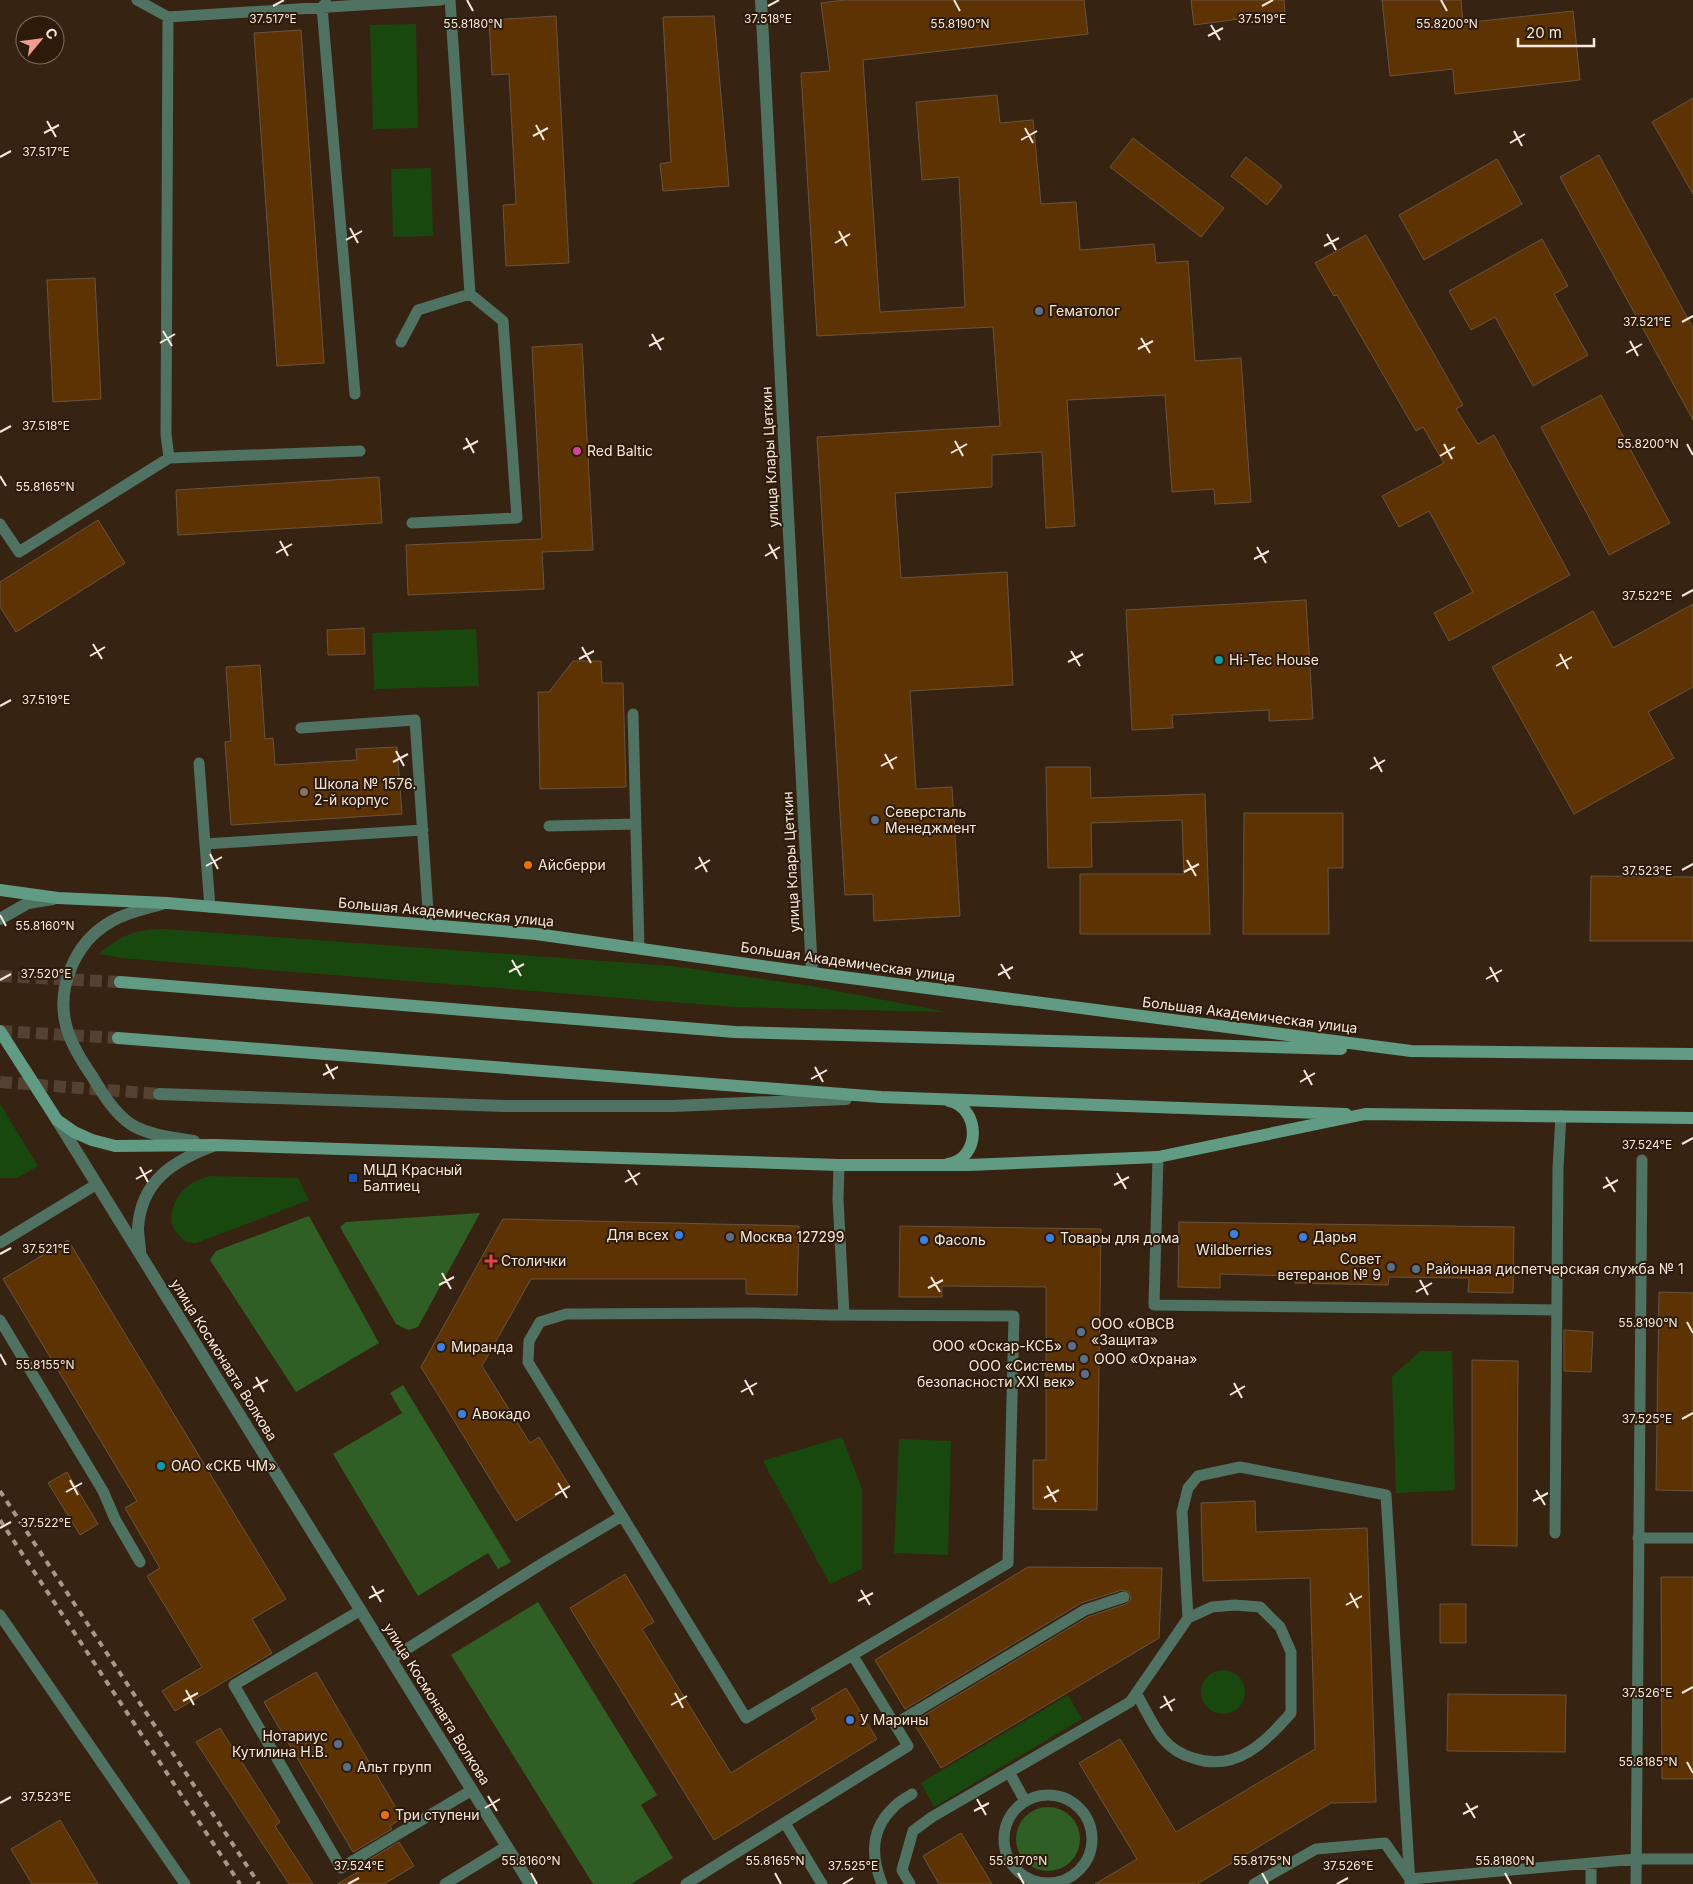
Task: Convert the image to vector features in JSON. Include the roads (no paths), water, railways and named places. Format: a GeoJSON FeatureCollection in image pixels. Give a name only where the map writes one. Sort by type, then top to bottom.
{"type":"FeatureCollection","features":[{"type":"Feature","properties":{"kind":"main road","name":"Большая Академическая улица"},"geometry":{"type":"LineString","coordinates":[[0,890],[58,898],[166,903],[536,934],[812,973],[1411,1051],[1693,1054]]}},
{"type":"Feature","properties":{"kind":"main road"},"geometry":{"type":"LineString","coordinates":[[120,982],[735,1032],[1411,1051]]}},
{"type":"Feature","properties":{"kind":"main road","name":"улица Космонавта Волкова"},"geometry":{"type":"LineString","coordinates":[[0,1031],[57,1120]]}},
{"type":"Feature","properties":{"kind":"main road"},"geometry":{"type":"LineString","coordinates":[[118,1038],[881,1097],[1365,1114],[1693,1118]]}},
{"type":"Feature","properties":{"kind":"main road"},"geometry":{"type":"LineString","coordinates":[[940,1165],[951,1163],[961,1158],[969,1149],[973,1139],[973,1127],[970,1116],[953,1102],[942,1099]]}},
{"type":"Feature","properties":{"kind":"main road"},"geometry":{"type":"LineString","coordinates":[[57,1120],[74,1132],[92,1140],[115,1146],[215,1145],[839,1165],[940,1165],[1158,1157],[1365,1114]]}},
{"type":"Feature","properties":{"kind":"street","name":"улица Клары Цеткин"},"geometry":{"type":"LineString","coordinates":[[761,0],[812,973]]}},
{"type":"Feature","properties":{"kind":"street"},"geometry":{"type":"LineString","coordinates":[[0,919],[28,903],[58,898]]}},
{"type":"Feature","properties":{"kind":"street"},"geometry":{"type":"LineString","coordinates":[[166,903],[130,912],[110,922],[77,955],[67,976],[64,1003],[68,1032],[87,1068],[109,1103],[134,1126],[170,1138],[215,1145]]}},
{"type":"Feature","properties":{"kind":"street"},"geometry":{"type":"LineString","coordinates":[[158,1094],[504,1106],[673,1106],[881,1097]]}},
{"type":"Feature","properties":{"kind":"street","name":"улица Космонавта Волкова"},"geometry":{"type":"LineString","coordinates":[[57,1120],[530,1884]]}},
{"type":"Feature","properties":{"kind":"street"},"geometry":{"type":"LineString","coordinates":[[141,1255],[138,1228],[144,1202],[154,1183],[166,1170],[186,1156],[215,1145]]}},
{"type":"Feature","properties":{"kind":"lane"},"geometry":{"type":"LineString","coordinates":[[137,0],[168,17],[325,4],[441,0]]}},
{"type":"Feature","properties":{"kind":"lane"},"geometry":{"type":"LineString","coordinates":[[412,523],[516,518],[503,321],[470,294],[450,0]]}},
{"type":"Feature","properties":{"kind":"lane"},"geometry":{"type":"LineString","coordinates":[[325,4],[355,394]]}},
{"type":"Feature","properties":{"kind":"lane"},"geometry":{"type":"LineString","coordinates":[[168,17],[166,434],[169,458]]}},
{"type":"Feature","properties":{"kind":"lane"},"geometry":{"type":"LineString","coordinates":[[401,342],[418,310],[470,294]]}},
{"type":"Feature","properties":{"kind":"lane"},"geometry":{"type":"LineString","coordinates":[[0,524],[19,552],[169,458],[360,451]]}},
{"type":"Feature","properties":{"kind":"lane"},"geometry":{"type":"LineString","coordinates":[[633,714],[638,948]]}},
{"type":"Feature","properties":{"kind":"lane"},"geometry":{"type":"LineString","coordinates":[[301,728],[415,720],[429,925]]}},
{"type":"Feature","properties":{"kind":"lane"},"geometry":{"type":"LineString","coordinates":[[199,763],[210,907]]}},
{"type":"Feature","properties":{"kind":"lane"},"geometry":{"type":"LineString","coordinates":[[549,826],[636,824]]}},
{"type":"Feature","properties":{"kind":"lane"},"geometry":{"type":"LineString","coordinates":[[205,844],[423,830]]}},
{"type":"Feature","properties":{"kind":"lane"},"geometry":{"type":"LineString","coordinates":[[1555,1533],[1558,1168],[1561,1116]]}},
{"type":"Feature","properties":{"kind":"lane"},"geometry":{"type":"LineString","coordinates":[[1158,1157],[1154,1305],[1557,1310]]}},
{"type":"Feature","properties":{"kind":"lane"},"geometry":{"type":"LineString","coordinates":[[1636,1884],[1642,1160]]}},
{"type":"Feature","properties":{"kind":"lane"},"geometry":{"type":"LineString","coordinates":[[839,1165],[838,1199],[844,1315]]}},
{"type":"Feature","properties":{"kind":"lane"},"geometry":{"type":"LineString","coordinates":[[0,1243],[97,1184]]}},
{"type":"Feature","properties":{"kind":"lane"},"geometry":{"type":"LineString","coordinates":[[754,1313],[844,1315],[1014,1316],[1008,1563],[746,1718],[528,1362],[529,1341],[540,1322],[566,1314],[754,1313]]}},
{"type":"Feature","properties":{"kind":"lane"},"geometry":{"type":"LineString","coordinates":[[0,1320],[103,1491],[115,1519],[140,1562]]}},
{"type":"Feature","properties":{"kind":"lane"},"geometry":{"type":"LineString","coordinates":[[1188,1618],[1182,1512],[1188,1488],[1198,1476],[1240,1467],[1386,1495],[1410,1881]]}},
{"type":"Feature","properties":{"kind":"lane"},"geometry":{"type":"LineString","coordinates":[[391,1659],[530,1571],[622,1516]]}},
{"type":"Feature","properties":{"kind":"lane"},"geometry":{"type":"LineString","coordinates":[[1638,1538],[1693,1538]]}},
{"type":"Feature","properties":{"kind":"lane"},"geometry":{"type":"LineString","coordinates":[[894,1724],[1085,1610],[1124,1597]]}},
{"type":"Feature","properties":{"kind":"lane"},"geometry":{"type":"LineString","coordinates":[[910,1884],[902,1870],[913,1831],[932,1817],[1130,1702],[1188,1618],[1212,1607],[1260,1607],[1280,1627],[1291,1652],[1291,1713],[1267,1740],[1234,1760],[1204,1762],[1181,1754],[1164,1740],[1136,1694]]}},
{"type":"Feature","properties":{"kind":"lane"},"geometry":{"type":"LineString","coordinates":[[362,1610],[234,1685],[341,1868],[472,1790]]}},
{"type":"Feature","properties":{"kind":"lane"},"geometry":{"type":"LineString","coordinates":[[0,1614],[185,1884]]}},
{"type":"Feature","properties":{"kind":"lane"},"geometry":{"type":"LineString","coordinates":[[686,1884],[908,1746],[853,1656]]}},
{"type":"Feature","properties":{"kind":"lane"},"geometry":{"type":"LineString","coordinates":[[1009,1772],[1025,1801]]}},
{"type":"Feature","properties":{"kind":"lane"},"geometry":{"type":"LineString","coordinates":[[882,1884],[874,1861],[877,1832],[892,1808],[912,1794]]}},
{"type":"Feature","properties":{"kind":"lane"},"geometry":{"type":"LineString","coordinates":[[1053,1795],[1067,1799],[1079,1807],[1087,1818],[1091,1832],[1091,1846],[1087,1860],[1078,1871],[1066,1879],[1052,1882],[1037,1881],[1024,1875],[1013,1866],[1006,1852],[1004,1838],[1007,1823],[1014,1810],[1025,1801],[1039,1796],[1053,1795]]}},
{"type":"Feature","properties":{"kind":"lane"},"geometry":{"type":"LineString","coordinates":[[785,1823],[822,1884]]}},
{"type":"Feature","properties":{"kind":"lane"},"geometry":{"type":"LineString","coordinates":[[1254,1884],[1316,1849],[1385,1843],[1410,1881]]}},
{"type":"Feature","properties":{"kind":"lane"},"geometry":{"type":"LineString","coordinates":[[445,1884],[507,1846]]}},
{"type":"Feature","properties":{"kind":"lane"},"geometry":{"type":"LineString","coordinates":[[1410,1881],[1636,1859],[1693,1859]]}},
{"type":"Feature","properties":{"kind":"lane"},"geometry":{"type":"LineString","coordinates":[[1590,1884],[1591,1863]]}},
{"type":"Feature","properties":{"kind":"tunnel"},"geometry":{"type":"LineString","coordinates":[[0,976],[120,982]]}},
{"type":"Feature","properties":{"kind":"tunnel"},"geometry":{"type":"LineString","coordinates":[[0,1031],[118,1038]]}},
{"type":"Feature","properties":{"kind":"tunnel"},"geometry":{"type":"LineString","coordinates":[[0,1082],[159,1094]]}},
{"type":"Feature","properties":{"kind":"railway"},"geometry":{"type":"LineString","coordinates":[[0,1491],[259,1884]]}},
{"type":"Feature","properties":{"kind":"railway"},"geometry":{"type":"LineString","coordinates":[[0,1520],[240,1884]]}},
{"type":"Feature","properties":{"kind":"place","name":"Гематолог"},"geometry":{"type":"Point","coordinates":[1039,311]}},
{"type":"Feature","properties":{"kind":"place","name":"Red Baltic"},"geometry":{"type":"Point","coordinates":[577,451]}},
{"type":"Feature","properties":{"kind":"place","name":"Hi-Tec House"},"geometry":{"type":"Point","coordinates":[1219,660]}},
{"type":"Feature","properties":{"kind":"place","name":"Школа № 1576. 2-й корпус"},"geometry":{"type":"Point","coordinates":[304,792]}},
{"type":"Feature","properties":{"kind":"place","name":"Северсталь Менеджмент"},"geometry":{"type":"Point","coordinates":[875,820]}},
{"type":"Feature","properties":{"kind":"place","name":"Айсберри"},"geometry":{"type":"Point","coordinates":[528,865]}},
{"type":"Feature","properties":{"kind":"place","name":"МЦД Красный Балтиец"},"geometry":{"type":"Point","coordinates":[353,1178]}},
{"type":"Feature","properties":{"kind":"place","name":"Wildberries"},"geometry":{"type":"Point","coordinates":[1234,1234]}},
{"type":"Feature","properties":{"kind":"place","name":"Для всех"},"geometry":{"type":"Point","coordinates":[679,1235]}},
{"type":"Feature","properties":{"kind":"place","name":"Москва 127299"},"geometry":{"type":"Point","coordinates":[730,1237]}},
{"type":"Feature","properties":{"kind":"place","name":"Дарья"},"geometry":{"type":"Point","coordinates":[1303,1237]}},
{"type":"Feature","properties":{"kind":"place","name":"Товары для дома"},"geometry":{"type":"Point","coordinates":[1050,1238]}},
{"type":"Feature","properties":{"kind":"place","name":"Фасоль"},"geometry":{"type":"Point","coordinates":[924,1240]}},
{"type":"Feature","properties":{"kind":"place","name":"Столички"},"geometry":{"type":"Point","coordinates":[491,1261]}},
{"type":"Feature","properties":{"kind":"place","name":"Совет ветеранов № 9"},"geometry":{"type":"Point","coordinates":[1391,1267]}},
{"type":"Feature","properties":{"kind":"place","name":"Районная диспетчерская служба № 1"},"geometry":{"type":"Point","coordinates":[1416,1269]}},
{"type":"Feature","properties":{"kind":"place","name":"ООО «ОВСВ «Защита»"},"geometry":{"type":"Point","coordinates":[1081,1332]}},
{"type":"Feature","properties":{"kind":"place","name":"ООО «Оскар-КСБ»"},"geometry":{"type":"Point","coordinates":[1072,1346]}},
{"type":"Feature","properties":{"kind":"place","name":"Миранда"},"geometry":{"type":"Point","coordinates":[441,1347]}},
{"type":"Feature","properties":{"kind":"place","name":"ООО «Охрана»"},"geometry":{"type":"Point","coordinates":[1084,1359]}},
{"type":"Feature","properties":{"kind":"place","name":"ООО «Системы безопасности XXI век»"},"geometry":{"type":"Point","coordinates":[1085,1374]}},
{"type":"Feature","properties":{"kind":"place","name":"Авокадо"},"geometry":{"type":"Point","coordinates":[462,1414]}},
{"type":"Feature","properties":{"kind":"place","name":"ОАО «СКБ ЧМ»"},"geometry":{"type":"Point","coordinates":[161,1466]}},
{"type":"Feature","properties":{"kind":"place","name":"У Марины"},"geometry":{"type":"Point","coordinates":[850,1720]}},
{"type":"Feature","properties":{"kind":"place","name":"Нотариус Кутилина Н.В."},"geometry":{"type":"Point","coordinates":[338,1744]}},
{"type":"Feature","properties":{"kind":"place","name":"Альт групп"},"geometry":{"type":"Point","coordinates":[347,1767]}},
{"type":"Feature","properties":{"kind":"place","name":"Три ступени"},"geometry":{"type":"Point","coordinates":[385,1815]}}]}
